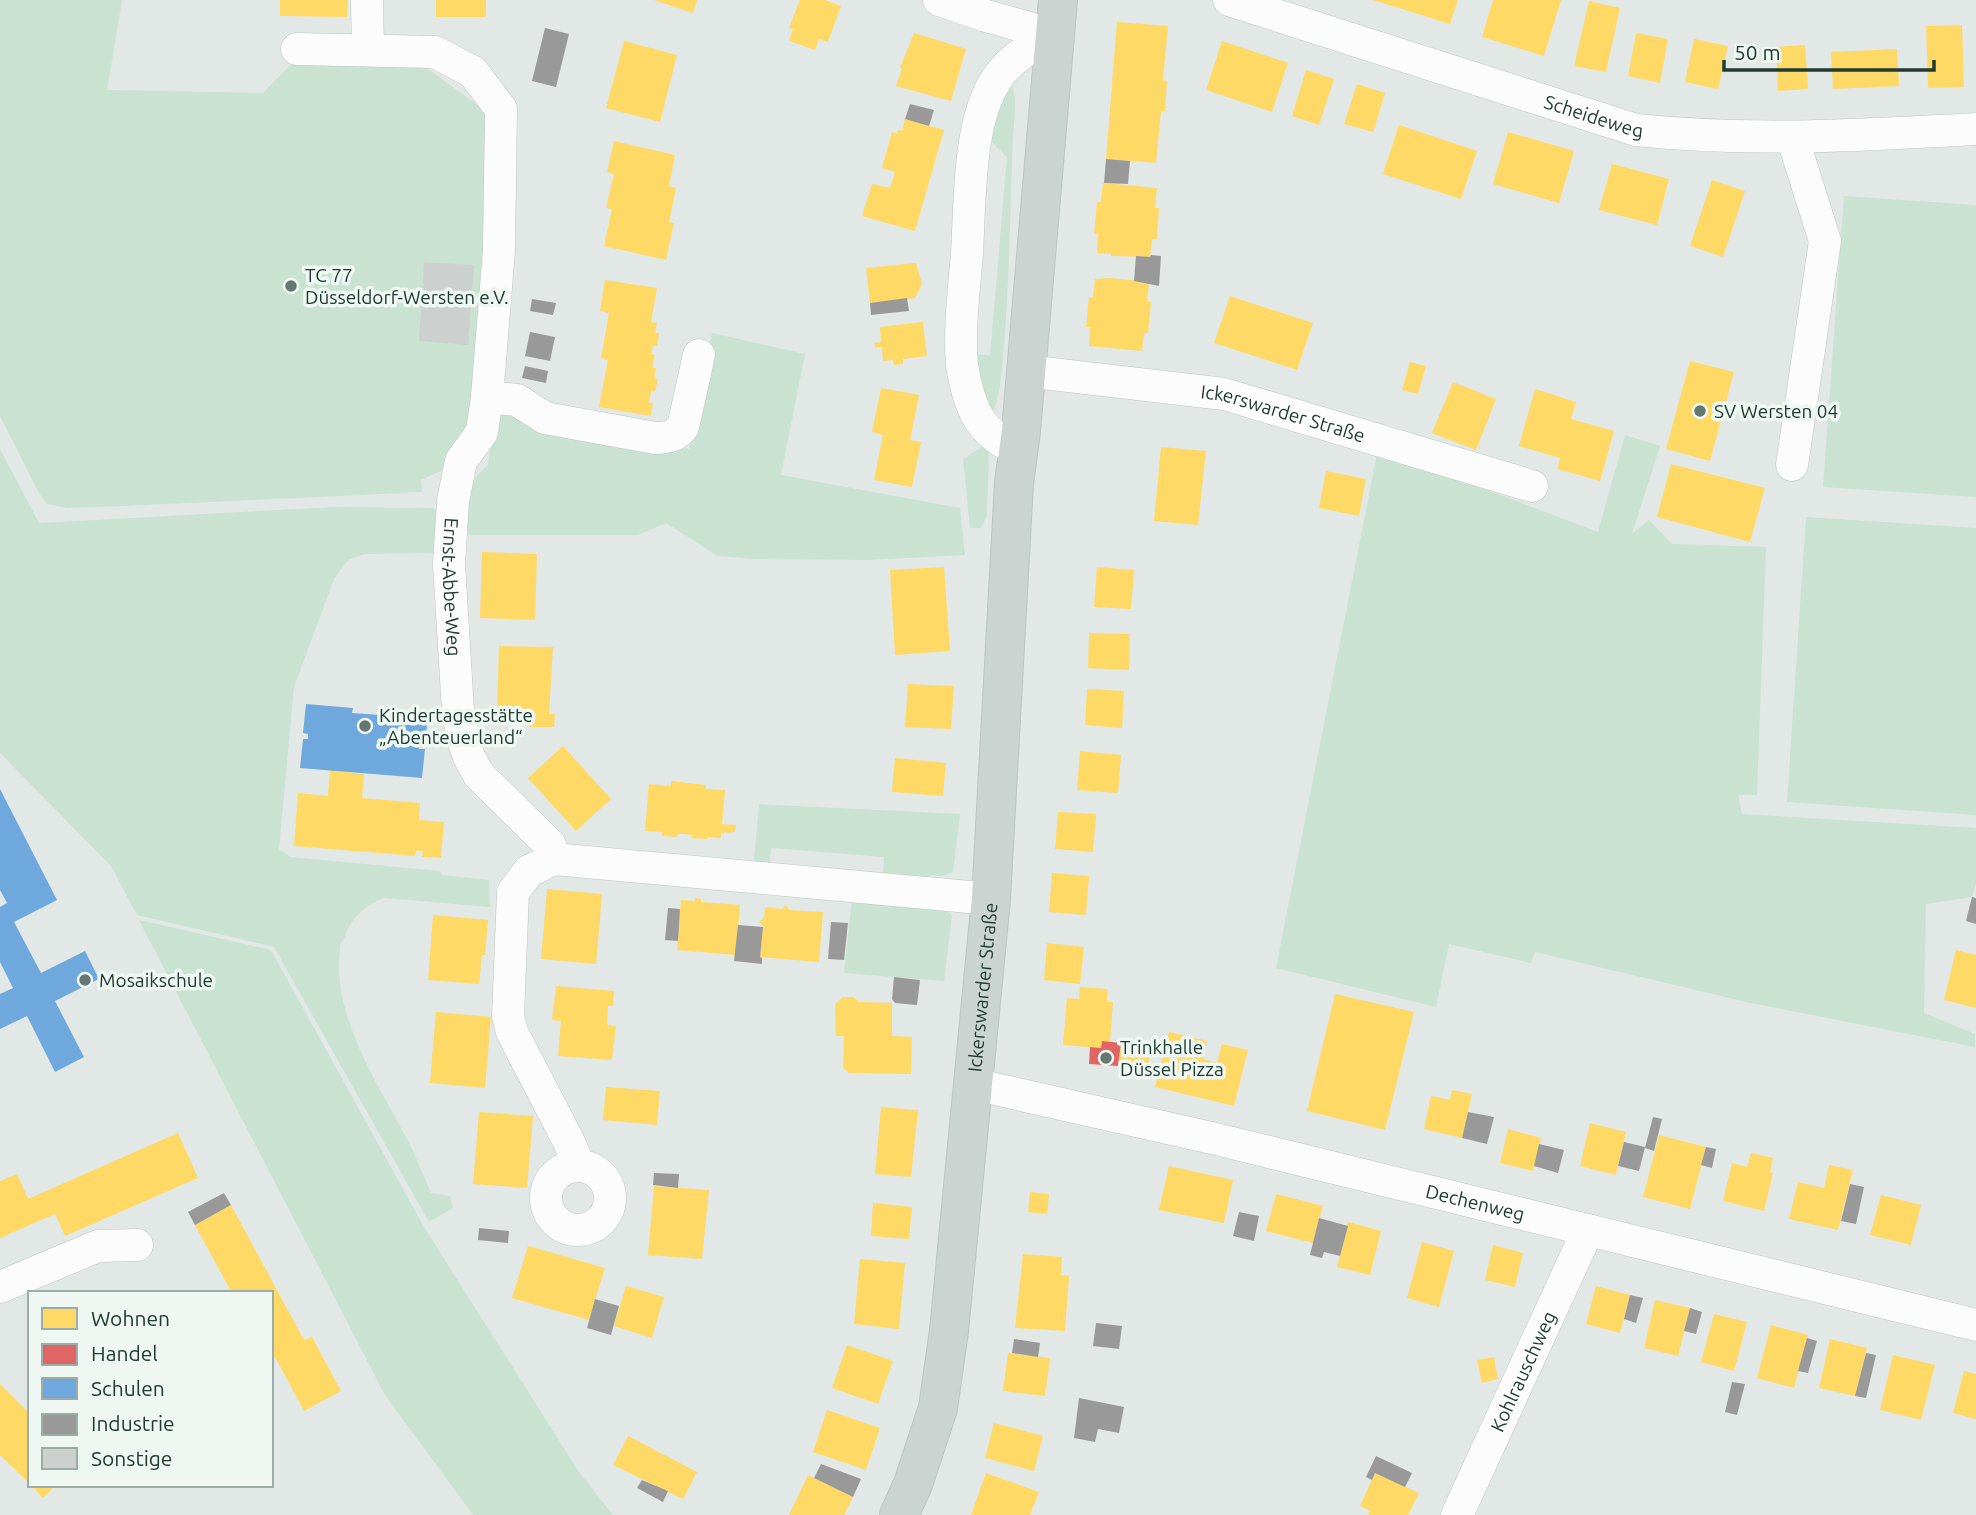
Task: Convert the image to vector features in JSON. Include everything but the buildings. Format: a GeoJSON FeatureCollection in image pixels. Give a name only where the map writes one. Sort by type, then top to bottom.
{"type":"FeatureCollection","features":[{"type":"Feature","properties":{"kind":"main road","name":"Ickerswarder Straße"},"geometry":{"type":"LineString","coordinates":[[899,1515],[913,1483],[938,1408],[949,1331],[991,899],[1018,450],[1056,18]]}},
{"type":"Feature","properties":{"kind":"street"},"geometry":{"type":"LineString","coordinates":[[367,0],[368,50]]}},
{"type":"Feature","properties":{"kind":"street"},"geometry":{"type":"LineString","coordinates":[[939,0],[1056,18]]}},
{"type":"Feature","properties":{"kind":"street","name":"Scheideweg"},"geometry":{"type":"LineString","coordinates":[[1229,0],[1636,130],[1698,136],[1796,138],[1976,129]]}},
{"type":"Feature","properties":{"kind":"street"},"geometry":{"type":"LineString","coordinates":[[1018,450],[1004,444],[981,422],[972,406],[962,367],[961,323],[975,143],[994,82],[1010,62],[1025,51],[1056,18]]}},
{"type":"Feature","properties":{"kind":"street","name":"Ernst-Abbe-Weg"},"geometry":{"type":"LineString","coordinates":[[297,49],[435,52],[473,72],[501,108],[499,250],[482,432],[461,461],[444,500],[458,710],[463,740],[480,775],[550,845],[554,859]]}},
{"type":"Feature","properties":{"kind":"street"},"geometry":{"type":"LineString","coordinates":[[1792,465],[1825,241],[1796,149],[1796,138]]}},
{"type":"Feature","properties":{"kind":"street"},"geometry":{"type":"LineString","coordinates":[[487,397],[517,400],[545,418],[666,438],[683,427],[699,355]]}},
{"type":"Feature","properties":{"kind":"street","name":"Ickerswarder Straße"},"geometry":{"type":"LineString","coordinates":[[1026,372],[1224,394],[1532,486]]}},
{"type":"Feature","properties":{"kind":"street"},"geometry":{"type":"LineString","coordinates":[[576,1166],[568,1140],[512,1032],[508,1016],[513,892],[529,871],[554,859],[991,899]]}},
{"type":"Feature","properties":{"kind":"street","name":"Dechenweg"},"geometry":{"type":"LineString","coordinates":[[973,1084],[1216,1139],[1976,1325]]}},
{"type":"Feature","properties":{"kind":"street","name":"Kohlrauschweg"},"geometry":{"type":"LineString","coordinates":[[1457,1515],[1588,1230]]}},
{"type":"Feature","properties":{"kind":"street"},"geometry":{"type":"LineString","coordinates":[[0,1287],[98,1246],[137,1245]]}},
{"type":"Feature","properties":{"kind":"green space","name":"TC 77 Düsseldorf-Wersten e.V."},"geometry":{"type":"Polygon","coordinates":[[[0,0],[122,0],[107,90],[263,93],[292,63],[420,63],[498,120],[478,431],[456,464],[421,480],[422,492],[67,508],[47,504],[0,416],[0,0]]]}},
{"type":"Feature","properties":{"kind":"green space"},"geometry":{"type":"Polygon","coordinates":[[[1011,80],[1015,101],[1005,335],[998,398],[993,411],[988,410],[977,389],[977,354],[990,356],[1007,157],[988,138],[994,114],[1011,80]]]}},
{"type":"Feature","properties":{"kind":"green space"},"geometry":{"type":"Polygon","coordinates":[[[1844,196],[1976,205],[1976,497],[1823,487],[1844,196]]]}},
{"type":"Feature","properties":{"kind":"green space"},"geometry":{"type":"Polygon","coordinates":[[[712,333],[805,354],[781,475],[960,508],[965,555],[866,560],[718,556],[666,523],[638,535],[468,535],[468,485],[488,465],[496,404],[552,423],[689,449],[712,333]]]}},
{"type":"Feature","properties":{"kind":"green space"},"geometry":{"type":"Polygon","coordinates":[[[1625,435],[1660,446],[1632,534],[1649,520],[1672,544],[1766,547],[1757,795],[1738,795],[1742,814],[1976,828],[1976,884],[1972,897],[1926,904],[1924,1013],[1975,1034],[1975,1047],[1751,1003],[1535,952],[1531,963],[1449,944],[1436,1007],[1276,968],[1378,449],[1598,532],[1625,435]]]}},
{"type":"Feature","properties":{"kind":"green space"},"geometry":{"type":"Polygon","coordinates":[[[984,446],[989,450],[987,515],[981,528],[970,528],[963,459],[984,446]]]}},
{"type":"Feature","properties":{"kind":"green space"},"geometry":{"type":"Polygon","coordinates":[[[0,449],[39,523],[334,507],[433,508],[441,512],[441,553],[365,554],[348,560],[334,579],[294,687],[279,849],[290,857],[440,871],[442,875],[489,880],[490,907],[384,898],[366,907],[357,916],[340,946],[339,974],[343,999],[359,1047],[410,1145],[431,1193],[450,1196],[453,1208],[429,1222],[274,947],[137,915],[111,866],[0,753],[0,449]]]}},
{"type":"Feature","properties":{"kind":"green space"},"geometry":{"type":"Polygon","coordinates":[[[1806,517],[1976,528],[1976,815],[1787,802],[1806,517]]]}},
{"type":"Feature","properties":{"kind":"green space"},"geometry":{"type":"Polygon","coordinates":[[[759,804],[960,814],[953,872],[942,876],[931,875],[919,881],[883,879],[884,857],[771,848],[769,870],[753,871],[759,804]]]}},
{"type":"Feature","properties":{"kind":"green space"},"geometry":{"type":"Polygon","coordinates":[[[852,898],[946,909],[952,916],[944,981],[844,973],[852,898]]]}},
{"type":"Feature","properties":{"kind":"green space"},"geometry":{"type":"Polygon","coordinates":[[[139,920],[271,950],[424,1227],[579,1472],[613,1515],[473,1515],[385,1395],[139,920]]]}},
{"type":"Feature","properties":{"kind":"place","name":"TC 77 Düsseldorf-Wersten e.V."},"geometry":{"type":"Point","coordinates":[291,286]}},
{"type":"Feature","properties":{"kind":"place","name":"SV Wersten 04"},"geometry":{"type":"Point","coordinates":[1700,411]}},
{"type":"Feature","properties":{"kind":"place","name":"Kindertagesstätte „Abenteuerland“"},"geometry":{"type":"Point","coordinates":[365,726]}},
{"type":"Feature","properties":{"kind":"place","name":"Mosaikschule"},"geometry":{"type":"Point","coordinates":[85,980]}},
{"type":"Feature","properties":{"kind":"place","name":"Trinkhalle Düssel Pizza"},"geometry":{"type":"Point","coordinates":[1106,1058]}}]}
